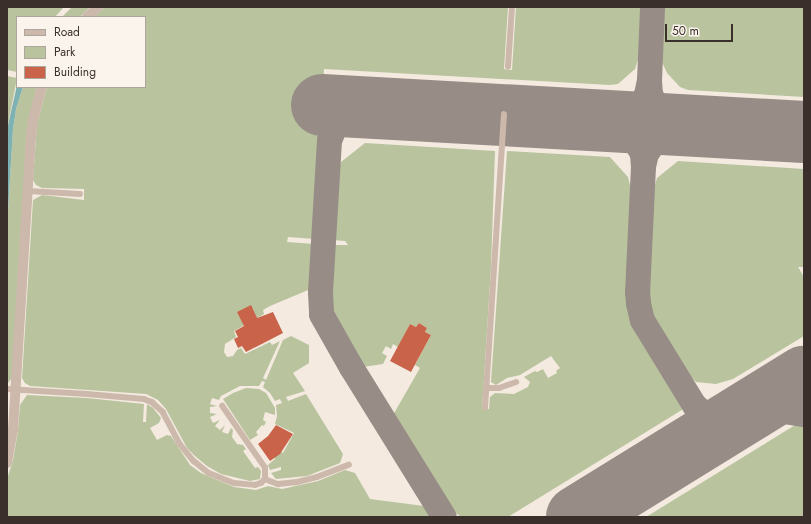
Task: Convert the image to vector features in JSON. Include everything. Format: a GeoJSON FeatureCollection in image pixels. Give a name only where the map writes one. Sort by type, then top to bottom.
{"type":"FeatureCollection","features":[{"type":"Feature","properties":{"kind":"street"},"geometry":{"type":"LineString","coordinates":[[88,16],[98,7]]}},
{"type":"Feature","properties":{"kind":"street"},"geometry":{"type":"LineString","coordinates":[[7,463],[13,430],[12,389],[33,120],[42,88]]}},
{"type":"Feature","properties":{"kind":"lane"},"geometry":{"type":"LineString","coordinates":[[508,67],[512,7]]}},
{"type":"Feature","properties":{"kind":"lane"},"geometry":{"type":"LineString","coordinates":[[485,408],[504,115]]}},
{"type":"Feature","properties":{"kind":"lane"},"geometry":{"type":"LineString","coordinates":[[28,191],[80,194]]}},
{"type":"Feature","properties":{"kind":"lane"},"geometry":{"type":"LineString","coordinates":[[486,388],[499,388],[516,382]]}},
{"type":"Feature","properties":{"kind":"lane"},"geometry":{"type":"LineString","coordinates":[[12,389],[144,399],[152,402],[162,412],[186,453],[194,462],[209,473],[234,483],[255,485],[266,479]]}},
{"type":"Feature","properties":{"kind":"lane"},"geometry":{"type":"LineString","coordinates":[[222,406],[265,468],[266,479]]}},
{"type":"Feature","properties":{"kind":"lane"},"geometry":{"type":"LineString","coordinates":[[266,479],[278,484],[297,482],[317,477],[349,465]]}},
{"type":"Feature","properties":{"kind":"green space"},"geometry":{"type":"Polygon","coordinates":[[[7,7],[64,7],[56,16],[16,16],[16,72],[7,70],[7,7]]]}},
{"type":"Feature","properties":{"kind":"green space"},"geometry":{"type":"Polygon","coordinates":[[[72,7],[90,7],[81,16],[63,16],[72,7]]]}},
{"type":"Feature","properties":{"kind":"green space"},"geometry":{"type":"Polygon","coordinates":[[[105,7],[508,7],[504,69],[512,70],[516,7],[645,7],[642,47],[635,69],[618,84],[610,85],[324,69],[315,239],[288,237],[287,242],[315,244],[313,288],[263,310],[264,314],[234,331],[236,337],[225,344],[224,352],[227,357],[233,356],[237,350],[241,348],[245,354],[270,342],[272,345],[280,341],[263,378],[266,380],[283,340],[291,336],[309,345],[309,363],[293,373],[305,391],[286,397],[288,401],[306,394],[343,454],[340,463],[307,476],[276,479],[271,473],[281,470],[281,467],[270,470],[268,465],[275,459],[272,454],[278,449],[283,453],[294,433],[275,424],[277,416],[276,405],[282,403],[280,399],[275,401],[270,393],[263,387],[265,382],[262,381],[259,386],[240,386],[221,396],[219,400],[212,398],[210,404],[217,406],[210,407],[210,413],[217,414],[210,417],[213,423],[220,420],[215,426],[220,430],[225,425],[222,432],[228,434],[231,428],[233,430],[232,437],[237,444],[243,445],[246,449],[243,451],[255,468],[258,467],[261,471],[260,479],[250,481],[221,474],[207,466],[195,456],[187,448],[166,409],[158,400],[146,394],[30,386],[25,383],[22,378],[33,200],[42,195],[84,200],[84,189],[42,188],[36,185],[33,180],[37,124],[47,88],[146,88],[146,16],[94,16],[105,7]]]}},
{"type":"Feature","properties":{"kind":"green space"},"geometry":{"type":"Polygon","coordinates":[[[661,7],[804,7],[804,97],[688,90],[680,87],[667,73],[662,62],[659,44],[661,7]]]}},
{"type":"Feature","properties":{"kind":"green space"},"geometry":{"type":"Polygon","coordinates":[[[7,76],[16,78],[16,83],[7,130],[7,76]]]}},
{"type":"Feature","properties":{"kind":"green space"},"geometry":{"type":"Polygon","coordinates":[[[23,88],[37,88],[29,118],[12,378],[7,384],[7,227],[13,130],[16,109],[23,88]]]}},
{"type":"Feature","properties":{"kind":"green space"},"geometry":{"type":"Polygon","coordinates":[[[365,143],[495,151],[491,267],[482,409],[489,409],[490,397],[495,393],[514,394],[528,387],[530,382],[524,377],[535,371],[537,372],[543,369],[548,378],[557,373],[556,371],[560,368],[551,356],[520,375],[507,378],[496,385],[491,382],[507,151],[610,157],[628,177],[633,198],[629,298],[632,319],[685,408],[508,517],[461,517],[451,509],[393,415],[420,368],[415,365],[431,335],[425,332],[427,328],[419,323],[416,327],[410,324],[398,347],[393,344],[391,349],[386,346],[382,353],[387,356],[383,364],[363,367],[333,317],[329,303],[332,245],[348,245],[345,241],[332,240],[336,177],[341,162],[365,143]]]}},
{"type":"Feature","properties":{"kind":"green space"},"geometry":{"type":"Polygon","coordinates":[[[678,161],[804,169],[804,267],[798,267],[804,277],[804,336],[733,379],[716,384],[696,382],[680,366],[653,322],[646,301],[651,199],[657,178],[678,161]]]}},
{"type":"Feature","properties":{"kind":"green space"},"geometry":{"type":"Polygon","coordinates":[[[246,388],[259,389],[266,393],[275,408],[275,415],[265,412],[263,420],[266,422],[264,426],[262,425],[256,432],[258,435],[250,440],[223,399],[246,388]]]}},
{"type":"Feature","properties":{"kind":"green space"},"geometry":{"type":"Polygon","coordinates":[[[27,395],[87,398],[144,404],[143,422],[146,422],[147,404],[153,408],[161,418],[159,423],[150,428],[157,440],[167,435],[171,436],[190,465],[201,473],[234,487],[256,490],[268,486],[282,489],[318,481],[345,470],[355,473],[370,499],[424,506],[431,517],[7,517],[7,479],[13,460],[18,431],[20,405],[27,395]]]}},
{"type":"Feature","properties":{"kind":"green space"},"geometry":{"type":"Polygon","coordinates":[[[800,422],[804,424],[804,517],[646,517],[800,422]]]}},
{"type":"Feature","properties":{"kind":"water"},"geometry":{"type":"Polygon","coordinates":[[[16,88],[23,88],[16,109],[13,130],[7,227],[7,130],[16,88]]]}},
{"type":"Feature","properties":{"kind":"building"},"geometry":{"type":"Polygon","coordinates":[[[251,305],[257,318],[273,312],[283,333],[246,352],[242,346],[238,348],[234,339],[238,337],[235,331],[244,326],[237,312],[251,305]]]}},
{"type":"Feature","properties":{"kind":"building"},"geometry":{"type":"Polygon","coordinates":[[[419,323],[427,328],[425,332],[431,335],[411,372],[390,361],[410,324],[416,327],[419,323]]]}},
{"type":"Feature","properties":{"kind":"building"},"geometry":{"type":"Polygon","coordinates":[[[276,425],[293,434],[280,454],[270,461],[258,444],[268,436],[276,425]]]}},
{"type":"Feature","properties":{"kind":"taxiway"},"geometry":{"type":"LineString","coordinates":[[603,121],[624,115],[632,110],[642,102],[646,94],[649,80],[652,7]]}},
{"type":"Feature","properties":{"kind":"taxiway"},"geometry":{"type":"LineString","coordinates":[[649,80],[650,94],[659,112],[667,118],[689,126]]}},
{"type":"Feature","properties":{"kind":"taxiway"},"geometry":{"type":"LineString","coordinates":[[365,107],[344,112],[338,118],[329,140],[320,292],[321,314],[351,367],[444,517]]}},
{"type":"Feature","properties":{"kind":"taxiway"},"geometry":{"type":"LineString","coordinates":[[603,121],[616,125],[632,136],[642,153],[643,166]]}},
{"type":"Feature","properties":{"kind":"taxiway"},"geometry":{"type":"LineString","coordinates":[[689,126],[667,131],[658,137],[646,153],[643,166],[637,291],[642,320],[694,405],[704,413],[723,418],[765,408],[804,414]]}},
{"type":"Feature","properties":{"kind":"runway"},"geometry":{"type":"LineString","coordinates":[[322,105],[804,132]]}},
{"type":"Feature","properties":{"kind":"runway"},"geometry":{"type":"LineString","coordinates":[[577,517],[804,377]]}}]}
